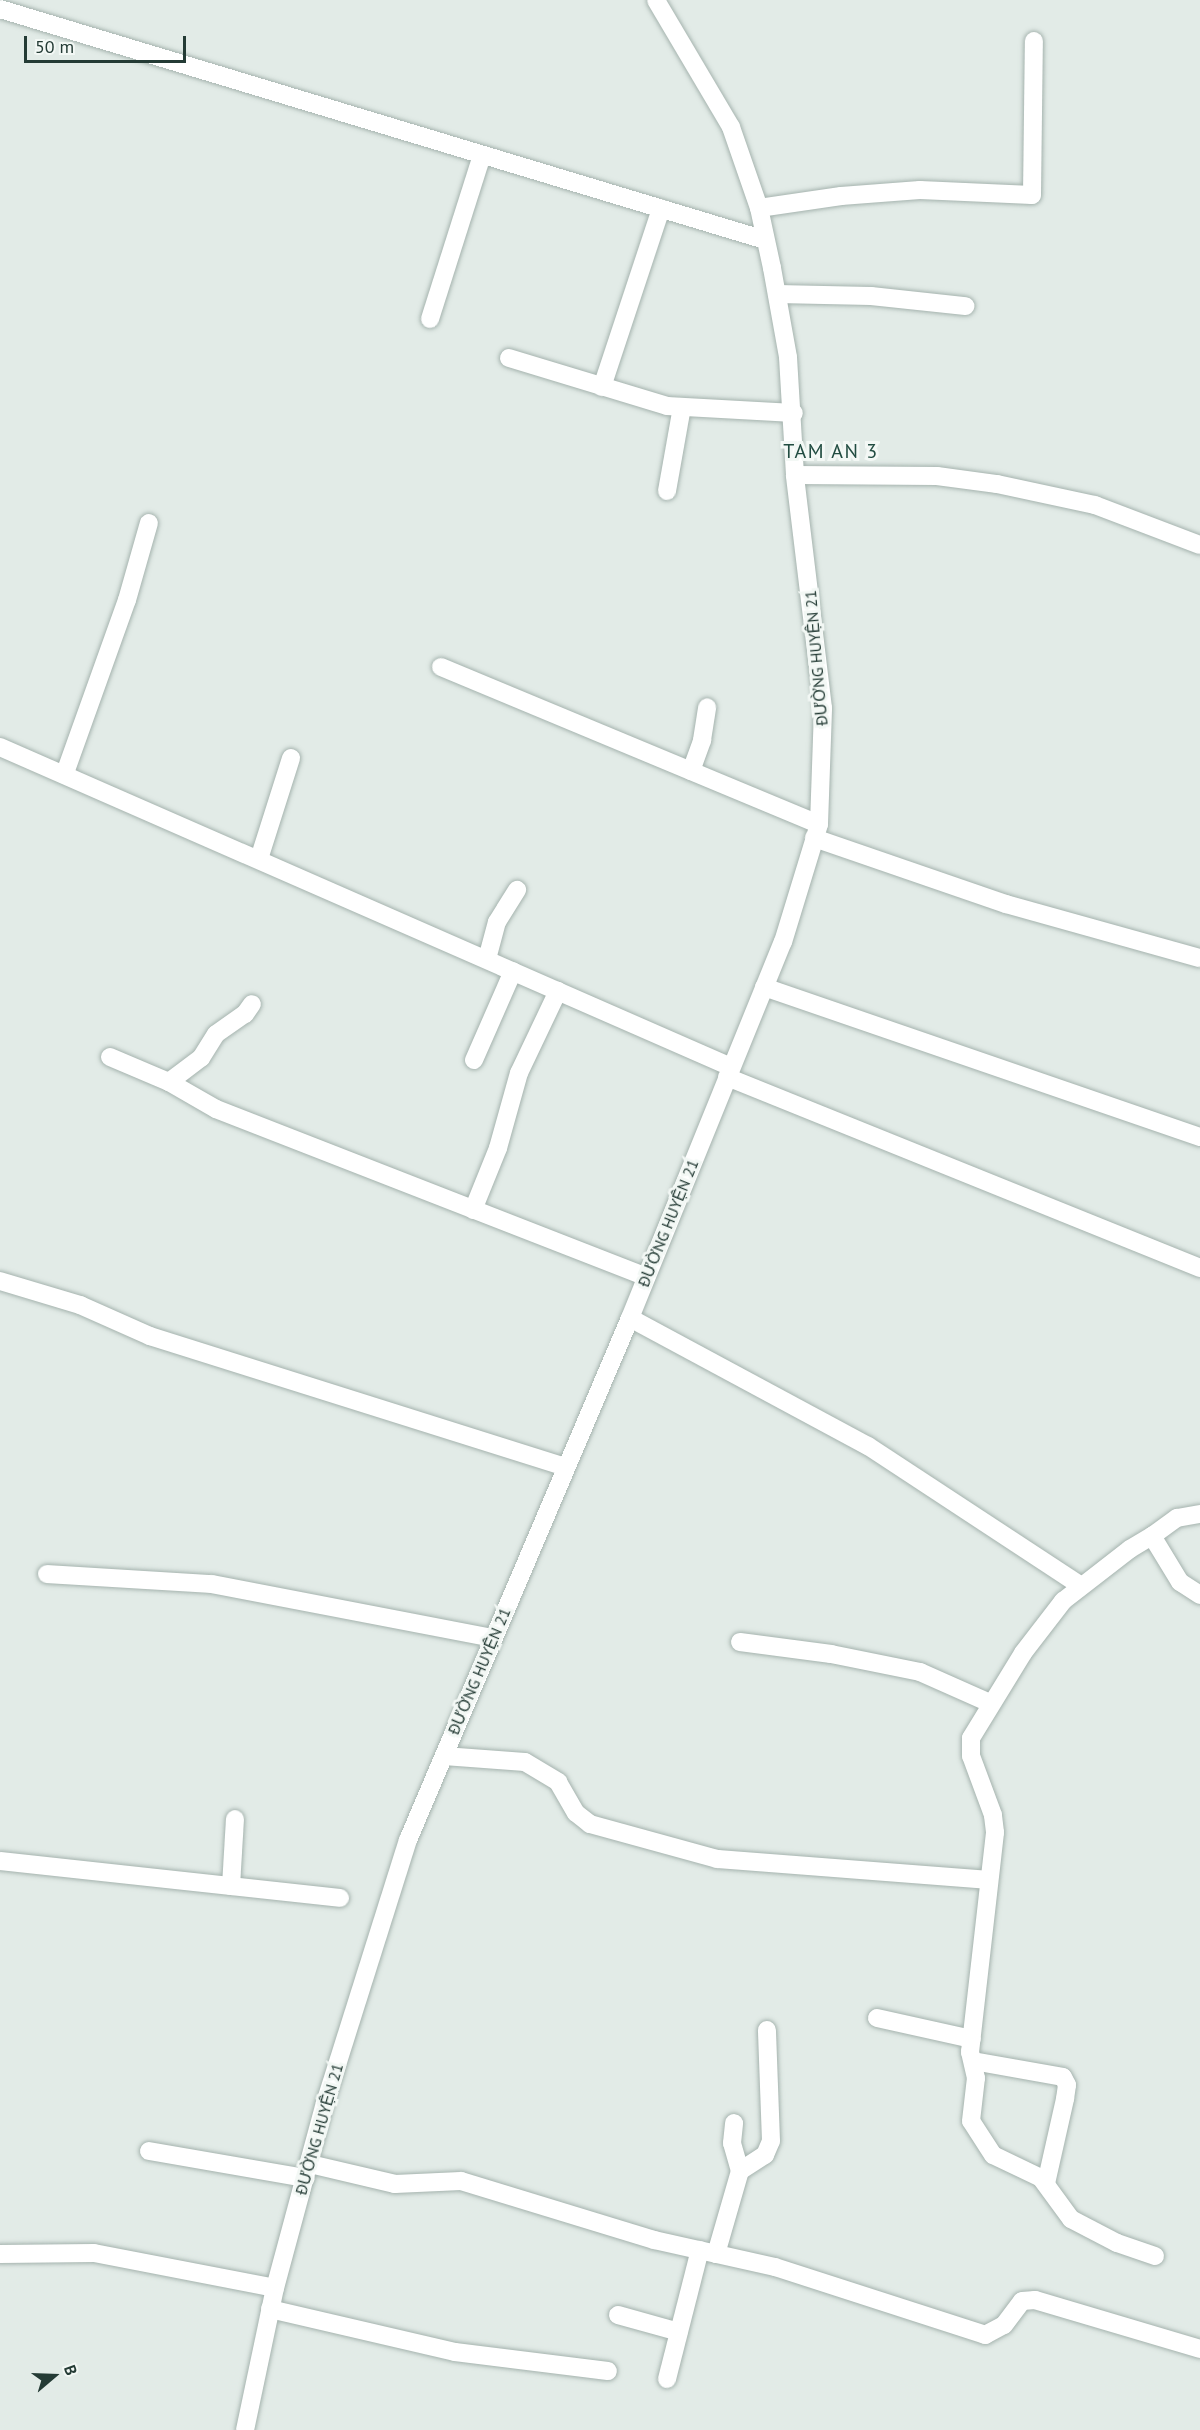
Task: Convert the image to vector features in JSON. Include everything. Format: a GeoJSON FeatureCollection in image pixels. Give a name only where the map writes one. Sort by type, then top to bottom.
{"type":"FeatureCollection","features":[{"type":"Feature","properties":{"kind":"street","name":"ĐƯỜNG HUYỆN 21"},"geometry":{"type":"LineString","coordinates":[[245,2430],[275,2288],[408,1840],[630,1318],[783,942],[817,831],[823,708],[795,475],[794,413],[777,294],[759,208],[731,127],[656,0]]}},
{"type":"Feature","properties":{"kind":"street"},"geometry":{"type":"LineString","coordinates":[[0,9],[765,240]]}},
{"type":"Feature","properties":{"kind":"street"},"geometry":{"type":"LineString","coordinates":[[759,208],[841,196],[920,190],[1032,195],[1034,41]]}},
{"type":"Feature","properties":{"kind":"street"},"geometry":{"type":"LineString","coordinates":[[430,319],[482,155]]}},
{"type":"Feature","properties":{"kind":"street"},"geometry":{"type":"LineString","coordinates":[[602,387],[661,209]]}},
{"type":"Feature","properties":{"kind":"street"},"geometry":{"type":"LineString","coordinates":[[777,294],[871,296],[965,306]]}},
{"type":"Feature","properties":{"kind":"street"},"geometry":{"type":"LineString","coordinates":[[509,358],[602,387],[682,407],[794,413]]}},
{"type":"Feature","properties":{"kind":"street"},"geometry":{"type":"LineString","coordinates":[[667,491],[682,407]]}},
{"type":"Feature","properties":{"kind":"street"},"geometry":{"type":"LineString","coordinates":[[795,475],[937,476],[997,484],[1095,506],[1200,545]]}},
{"type":"Feature","properties":{"kind":"street"},"geometry":{"type":"LineString","coordinates":[[65,773],[127,600],[149,523]]}},
{"type":"Feature","properties":{"kind":"street"},"geometry":{"type":"LineString","coordinates":[[441,667],[691,771],[817,831],[1006,904],[1200,958]]}},
{"type":"Feature","properties":{"kind":"street"},"geometry":{"type":"LineString","coordinates":[[691,771],[702,740],[707,707]]}},
{"type":"Feature","properties":{"kind":"street"},"geometry":{"type":"LineString","coordinates":[[0,747],[65,773],[487,959],[729,1072],[1200,1268]]}},
{"type":"Feature","properties":{"kind":"street"},"geometry":{"type":"LineString","coordinates":[[259,859],[291,758]]}},
{"type":"Feature","properties":{"kind":"street"},"geometry":{"type":"LineString","coordinates":[[487,959],[497,922],[517,890]]}},
{"type":"Feature","properties":{"kind":"street"},"geometry":{"type":"LineString","coordinates":[[474,1060],[513,971]]}},
{"type":"Feature","properties":{"kind":"street"},"geometry":{"type":"LineString","coordinates":[[764,987],[1200,1137]]}},
{"type":"Feature","properties":{"kind":"street"},"geometry":{"type":"LineString","coordinates":[[473,1210],[498,1148],[519,1073],[558,991]]}},
{"type":"Feature","properties":{"kind":"street"},"geometry":{"type":"LineString","coordinates":[[169,1082],[201,1058],[216,1034],[246,1014],[252,1004]]}},
{"type":"Feature","properties":{"kind":"street"},"geometry":{"type":"LineString","coordinates":[[110,1057],[169,1082],[216,1109],[646,1277]]}},
{"type":"Feature","properties":{"kind":"street"},"geometry":{"type":"LineString","coordinates":[[0,1281],[80,1305],[150,1336],[565,1467]]}},
{"type":"Feature","properties":{"kind":"street"},"geometry":{"type":"LineString","coordinates":[[630,1318],[868,1446],[1080,1585]]}},
{"type":"Feature","properties":{"kind":"street"},"geometry":{"type":"LineString","coordinates":[[1155,2256],[1117,2243],[1071,2219],[1046,2183],[1034,2173],[993,2155],[982,2143],[971,2121],[976,2078],[972,2039],[983,1958],[987,1880],[995,1832],[993,1815],[971,1756],[971,1738],[990,1703],[1056,1610],[1080,1585],[1177,1518],[1200,1514]]}},
{"type":"Feature","properties":{"kind":"street"},"geometry":{"type":"LineString","coordinates":[[1152,1536],[1180,1582],[1200,1595]]}},
{"type":"Feature","properties":{"kind":"street"},"geometry":{"type":"LineString","coordinates":[[47,1574],[212,1584],[493,1638]]}},
{"type":"Feature","properties":{"kind":"street"},"geometry":{"type":"LineString","coordinates":[[741,1642],[831,1653],[920,1672],[990,1703]]}},
{"type":"Feature","properties":{"kind":"street"},"geometry":{"type":"LineString","coordinates":[[444,1756],[525,1762],[558,1782],[576,1813],[590,1824],[717,1859],[987,1880]]}},
{"type":"Feature","properties":{"kind":"street"},"geometry":{"type":"LineString","coordinates":[[231,1886],[235,1819]]}},
{"type":"Feature","properties":{"kind":"street"},"geometry":{"type":"LineString","coordinates":[[0,1861],[340,1898]]}},
{"type":"Feature","properties":{"kind":"street"},"geometry":{"type":"LineString","coordinates":[[877,2018],[972,2039]]}},
{"type":"Feature","properties":{"kind":"street"},"geometry":{"type":"LineString","coordinates":[[667,2379],[679,2332],[740,2171],[765,2155],[771,2141],[767,2030]]}},
{"type":"Feature","properties":{"kind":"street"},"geometry":{"type":"LineString","coordinates":[[973,2061],[1063,2077],[1067,2085],[1065,2099],[1046,2183]]}},
{"type":"Feature","properties":{"kind":"street"},"geometry":{"type":"LineString","coordinates":[[734,2123],[732,2143],[740,2171]]}},
{"type":"Feature","properties":{"kind":"street"},"geometry":{"type":"LineString","coordinates":[[149,2151],[395,2184],[461,2181],[654,2240],[775,2267],[985,2335],[995,2333],[1022,2301],[1035,2300],[1200,2349]]}},
{"type":"Feature","properties":{"kind":"street"},"geometry":{"type":"LineString","coordinates":[[0,2254],[94,2253],[275,2288]]}},
{"type":"Feature","properties":{"kind":"street"},"geometry":{"type":"LineString","coordinates":[[270,2309],[455,2352],[608,2371]]}},
{"type":"Feature","properties":{"kind":"street"},"geometry":{"type":"LineString","coordinates":[[618,2315],[679,2332]]}},
{"type":"Feature","properties":{"kind":"district","name":"TAM AN 3"},"geometry":{"type":"Point","coordinates":[831,451]}}]}
